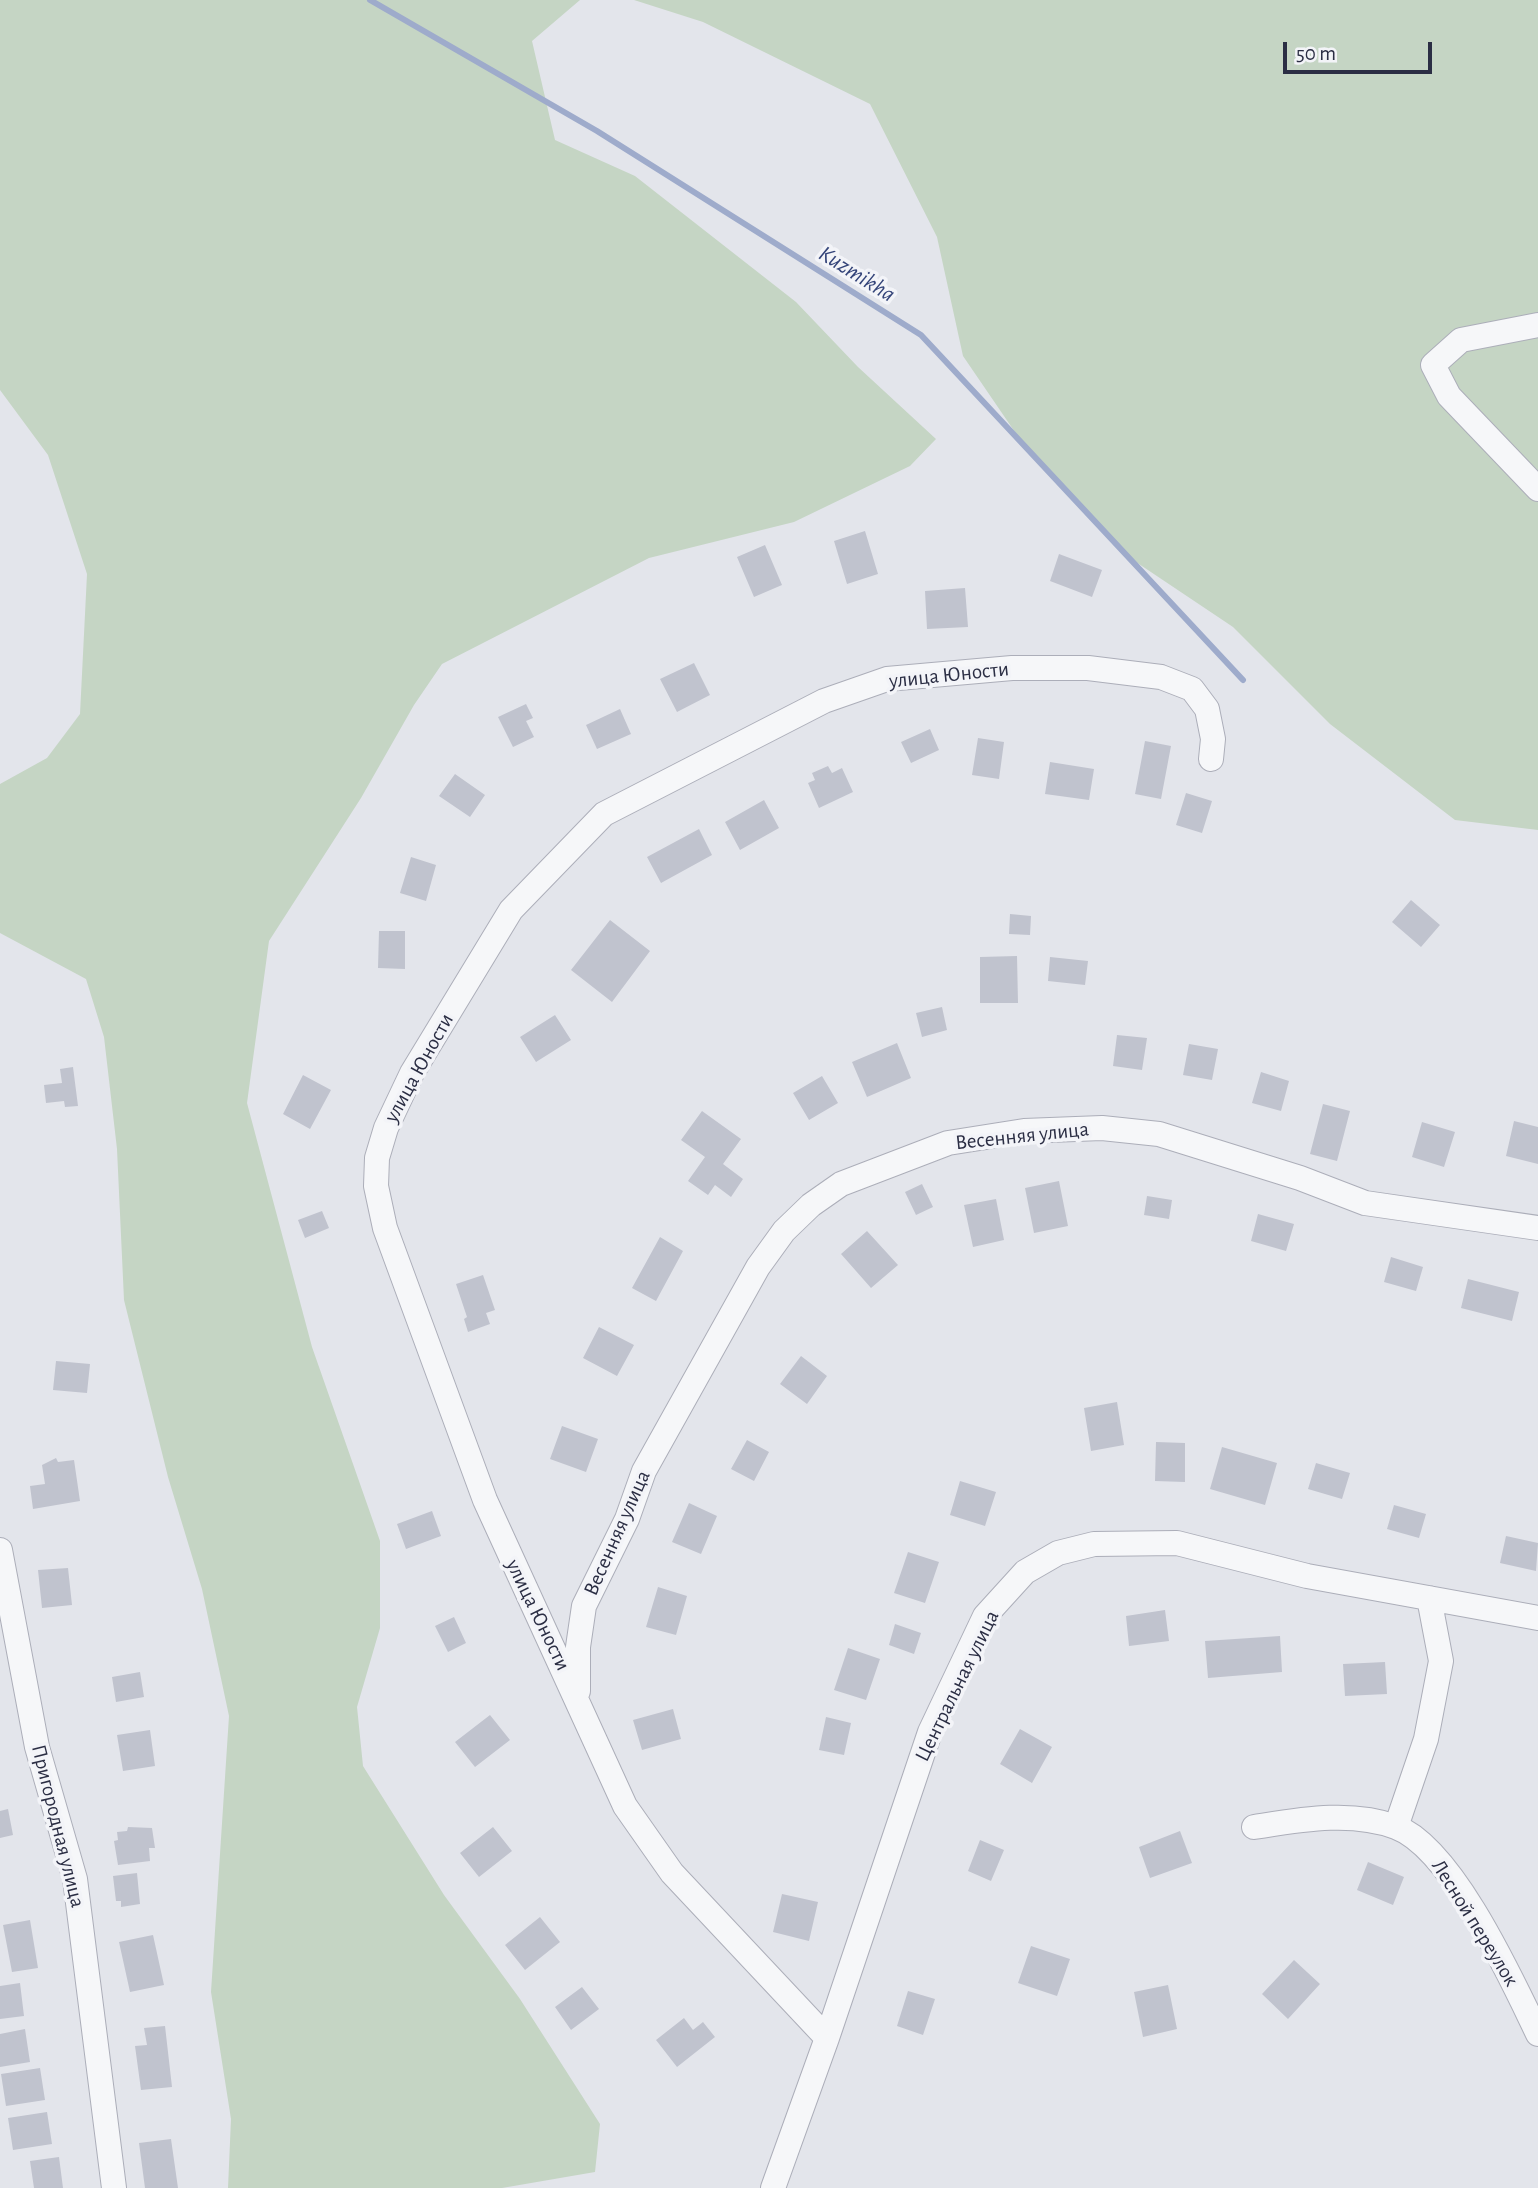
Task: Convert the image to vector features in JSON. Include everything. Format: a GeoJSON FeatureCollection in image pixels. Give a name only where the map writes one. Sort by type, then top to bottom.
{"type":"FeatureCollection","features":[{"type":"Feature","properties":{"kind":"street"},"geometry":{"type":"LineString","coordinates":[[1538,325],[1461,340],[1433,365],[1449,396],[1538,489]]}},
{"type":"Feature","properties":{"kind":"street","name":"улица Юности"},"geometry":{"type":"LineString","coordinates":[[827,2038],[672,1873],[625,1806],[597,1749],[578,1699],[485,1500],[385,1228],[376,1186],[377,1158],[386,1128],[412,1073],[511,910],[604,814],[824,701],[887,679],[1012,668],[1088,668],[1161,677],[1192,689],[1207,709],[1213,739],[1212,759]]}},
{"type":"Feature","properties":{"kind":"street","name":"Весенняя улица"},"geometry":{"type":"LineString","coordinates":[[578,1699],[578,1647],[584,1606],[627,1519],[644,1471],[758,1266],[784,1231],[811,1205],[841,1184],[948,1143],[1024,1131],[1102,1128],[1159,1134],[1300,1178],[1365,1203],[1538,1228]]}},
{"type":"Feature","properties":{"kind":"street","name":"Центральная улица"},"geometry":{"type":"LineString","coordinates":[[773,2188],[827,2038],[930,1732],[985,1616],[1025,1572],[1058,1553],[1094,1544],[1177,1543],[1307,1576],[1538,1618]]}},
{"type":"Feature","properties":{"kind":"street","name":"Пригородная улица"},"geometry":{"type":"LineString","coordinates":[[0,1550],[37,1747],[75,1879],[114,2188]]}},
{"type":"Feature","properties":{"kind":"street"},"geometry":{"type":"LineString","coordinates":[[1396,1827],[1426,1740],[1441,1661],[1429,1598]]}},
{"type":"Feature","properties":{"kind":"street","name":"Лесной переулок"},"geometry":{"type":"LineString","coordinates":[[1254,1827],[1310,1818],[1338,1817],[1396,1827],[1427,1846],[1455,1884],[1503,1960],[1538,2034]]}},
{"type":"Feature","properties":{"kind":"green space"},"geometry":{"type":"Polygon","coordinates":[[[0,0],[580,0],[532,41],[555,140],[635,176],[796,302],[858,367],[936,439],[910,466],[794,522],[649,558],[442,664],[414,705],[361,798],[269,941],[247,1103],[312,1347],[380,1541],[380,1628],[357,1707],[363,1766],[444,1895],[520,1999],[600,2124],[595,2172],[502,2188],[228,2188],[231,2119],[211,1992],[229,1716],[202,1589],[168,1477],[124,1300],[117,1149],[104,1037],[86,979],[0,933],[0,784],[47,758],[80,714],[87,574],[48,455],[0,390],[0,0]]]}},
{"type":"Feature","properties":{"kind":"green space"},"geometry":{"type":"Polygon","coordinates":[[[634,0],[1538,0],[1538,830],[1455,820],[1330,724],[1233,627],[1127,556],[1019,438],[963,356],[937,237],[870,104],[703,22],[634,0]]]}},
{"type":"Feature","properties":{"kind":"building"},"geometry":{"type":"Polygon","coordinates":[[[865,531],[878,574],[847,584],[834,541],[865,531]]]}},
{"type":"Feature","properties":{"kind":"building"},"geometry":{"type":"Polygon","coordinates":[[[765,545],[782,585],[754,597],[737,557],[765,545]]]}},
{"type":"Feature","properties":{"kind":"building"},"geometry":{"type":"Polygon","coordinates":[[[1059,554],[1102,570],[1092,597],[1050,581],[1059,554]]]}},
{"type":"Feature","properties":{"kind":"building"},"geometry":{"type":"Polygon","coordinates":[[[965,588],[968,627],[927,629],[925,591],[965,588]]]}},
{"type":"Feature","properties":{"kind":"building"},"geometry":{"type":"Polygon","coordinates":[[[694,663],[710,695],[677,712],[660,679],[694,663]]]}},
{"type":"Feature","properties":{"kind":"building"},"geometry":{"type":"Polygon","coordinates":[[[526,704],[533,718],[526,721],[534,737],[513,747],[498,717],[526,704]]]}},
{"type":"Feature","properties":{"kind":"building"},"geometry":{"type":"Polygon","coordinates":[[[620,709],[631,734],[597,749],[586,725],[620,709]]]}},
{"type":"Feature","properties":{"kind":"building"},"geometry":{"type":"Polygon","coordinates":[[[930,729],[939,750],[911,763],[901,742],[930,729]]]}},
{"type":"Feature","properties":{"kind":"building"},"geometry":{"type":"Polygon","coordinates":[[[978,738],[1004,742],[999,779],[972,775],[978,738]]]}},
{"type":"Feature","properties":{"kind":"building"},"geometry":{"type":"Polygon","coordinates":[[[1145,741],[1171,746],[1161,799],[1135,794],[1145,741]]]}},
{"type":"Feature","properties":{"kind":"building"},"geometry":{"type":"Polygon","coordinates":[[[1050,762],[1094,769],[1089,800],[1045,794],[1050,762]]]}},
{"type":"Feature","properties":{"kind":"building"},"geometry":{"type":"Polygon","coordinates":[[[828,766],[832,773],[842,768],[853,792],[819,808],[808,783],[815,780],[812,773],[828,766]]]}},
{"type":"Feature","properties":{"kind":"building"},"geometry":{"type":"Polygon","coordinates":[[[455,774],[485,795],[470,817],[439,796],[455,774]]]}},
{"type":"Feature","properties":{"kind":"building"},"geometry":{"type":"Polygon","coordinates":[[[1186,793],[1212,801],[1202,833],[1176,825],[1186,793]]]}},
{"type":"Feature","properties":{"kind":"building"},"geometry":{"type":"Polygon","coordinates":[[[764,800],[779,828],[740,850],[725,822],[764,800]]]}},
{"type":"Feature","properties":{"kind":"building"},"geometry":{"type":"Polygon","coordinates":[[[699,829],[712,855],[661,883],[647,857],[699,829]]]}},
{"type":"Feature","properties":{"kind":"building"},"geometry":{"type":"Polygon","coordinates":[[[411,857],[436,865],[426,901],[400,893],[411,857]]]}},
{"type":"Feature","properties":{"kind":"building"},"geometry":{"type":"Polygon","coordinates":[[[1411,900],[1440,925],[1421,947],[1392,922],[1411,900]]]}},
{"type":"Feature","properties":{"kind":"building"},"geometry":{"type":"Polygon","coordinates":[[[1010,914],[1031,916],[1030,935],[1009,934],[1010,914]]]}},
{"type":"Feature","properties":{"kind":"building"},"geometry":{"type":"Polygon","coordinates":[[[610,920],[650,951],[612,1002],[571,970],[610,920]]]}},
{"type":"Feature","properties":{"kind":"building"},"geometry":{"type":"Polygon","coordinates":[[[379,931],[405,931],[405,969],[378,968],[379,931]]]}},
{"type":"Feature","properties":{"kind":"building"},"geometry":{"type":"Polygon","coordinates":[[[1017,956],[1018,1003],[980,1003],[980,957],[1017,956]]]}},
{"type":"Feature","properties":{"kind":"building"},"geometry":{"type":"Polygon","coordinates":[[[1050,957],[1088,961],[1085,985],[1048,981],[1050,957]]]}},
{"type":"Feature","properties":{"kind":"building"},"geometry":{"type":"Polygon","coordinates":[[[942,1007],[947,1030],[922,1037],[916,1013],[942,1007]]]}},
{"type":"Feature","properties":{"kind":"building"},"geometry":{"type":"Polygon","coordinates":[[[555,1015],[571,1040],[536,1062],[520,1037],[555,1015]]]}},
{"type":"Feature","properties":{"kind":"building"},"geometry":{"type":"Polygon","coordinates":[[[1117,1035],[1147,1038],[1142,1070],[1113,1066],[1117,1035]]]}},
{"type":"Feature","properties":{"kind":"building"},"geometry":{"type":"Polygon","coordinates":[[[897,1043],[911,1078],[867,1097],[852,1062],[897,1043]]]}},
{"type":"Feature","properties":{"kind":"building"},"geometry":{"type":"Polygon","coordinates":[[[1189,1044],[1218,1049],[1212,1080],[1183,1075],[1189,1044]]]}},
{"type":"Feature","properties":{"kind":"building"},"geometry":{"type":"Polygon","coordinates":[[[73,1067],[78,1106],[65,1107],[64,1101],[46,1103],[44,1085],[62,1083],[60,1069],[73,1067]]]}},
{"type":"Feature","properties":{"kind":"building"},"geometry":{"type":"Polygon","coordinates":[[[1261,1072],[1289,1081],[1281,1111],[1252,1103],[1261,1072]]]}},
{"type":"Feature","properties":{"kind":"building"},"geometry":{"type":"Polygon","coordinates":[[[303,1075],[331,1090],[310,1129],[283,1114],[303,1075]]]}},
{"type":"Feature","properties":{"kind":"building"},"geometry":{"type":"Polygon","coordinates":[[[822,1076],[838,1103],[809,1120],[793,1093],[822,1076]]]}},
{"type":"Feature","properties":{"kind":"building"},"geometry":{"type":"Polygon","coordinates":[[[1323,1104],[1350,1111],[1337,1161],[1310,1154],[1323,1104]]]}},
{"type":"Feature","properties":{"kind":"building"},"geometry":{"type":"Polygon","coordinates":[[[702,1111],[741,1139],[723,1164],[743,1179],[731,1197],[715,1185],[708,1195],[688,1181],[705,1157],[681,1140],[702,1111]]]}},
{"type":"Feature","properties":{"kind":"building"},"geometry":{"type":"Polygon","coordinates":[[[1514,1121],[1538,1127],[1538,1164],[1506,1156],[1514,1121]]]}},
{"type":"Feature","properties":{"kind":"building"},"geometry":{"type":"Polygon","coordinates":[[[1422,1122],[1455,1132],[1444,1167],[1412,1157],[1422,1122]]]}},
{"type":"Feature","properties":{"kind":"building"},"geometry":{"type":"Polygon","coordinates":[[[1059,1181],[1068,1226],[1034,1233],[1025,1188],[1059,1181]]]}},
{"type":"Feature","properties":{"kind":"building"},"geometry":{"type":"Polygon","coordinates":[[[922,1184],[933,1207],[916,1215],[905,1192],[922,1184]]]}},
{"type":"Feature","properties":{"kind":"building"},"geometry":{"type":"Polygon","coordinates":[[[1147,1196],[1172,1200],[1169,1219],[1144,1215],[1147,1196]]]}},
{"type":"Feature","properties":{"kind":"building"},"geometry":{"type":"Polygon","coordinates":[[[996,1199],[1004,1240],[973,1247],[964,1205],[996,1199]]]}},
{"type":"Feature","properties":{"kind":"building"},"geometry":{"type":"Polygon","coordinates":[[[322,1211],[329,1228],[305,1238],[298,1220],[322,1211]]]}},
{"type":"Feature","properties":{"kind":"building"},"geometry":{"type":"Polygon","coordinates":[[[1258,1214],[1294,1224],[1286,1251],[1251,1241],[1258,1214]]]}},
{"type":"Feature","properties":{"kind":"building"},"geometry":{"type":"Polygon","coordinates":[[[867,1231],[898,1265],[871,1288],[841,1254],[867,1231]]]}},
{"type":"Feature","properties":{"kind":"building"},"geometry":{"type":"Polygon","coordinates":[[[660,1237],[683,1251],[656,1301],[632,1288],[660,1237]]]}},
{"type":"Feature","properties":{"kind":"building"},"geometry":{"type":"Polygon","coordinates":[[[1391,1257],[1423,1267],[1416,1291],[1384,1282],[1391,1257]]]}},
{"type":"Feature","properties":{"kind":"building"},"geometry":{"type":"Polygon","coordinates":[[[483,1275],[495,1310],[486,1313],[490,1324],[468,1332],[464,1319],[467,1317],[456,1284],[483,1275]]]}},
{"type":"Feature","properties":{"kind":"building"},"geometry":{"type":"Polygon","coordinates":[[[1468,1279],[1519,1292],[1512,1321],[1461,1308],[1468,1279]]]}},
{"type":"Feature","properties":{"kind":"building"},"geometry":{"type":"Polygon","coordinates":[[[599,1327],[634,1345],[617,1376],[583,1358],[599,1327]]]}},
{"type":"Feature","properties":{"kind":"building"},"geometry":{"type":"Polygon","coordinates":[[[801,1356],[827,1376],[807,1404],[780,1384],[801,1356]]]}},
{"type":"Feature","properties":{"kind":"building"},"geometry":{"type":"Polygon","coordinates":[[[56,1361],[90,1364],[87,1393],[53,1390],[56,1361]]]}},
{"type":"Feature","properties":{"kind":"building"},"geometry":{"type":"Polygon","coordinates":[[[1117,1402],[1124,1445],[1091,1451],[1084,1408],[1117,1402]]]}},
{"type":"Feature","properties":{"kind":"building"},"geometry":{"type":"Polygon","coordinates":[[[562,1426],[598,1439],[586,1472],[550,1459],[562,1426]]]}},
{"type":"Feature","properties":{"kind":"building"},"geometry":{"type":"Polygon","coordinates":[[[747,1440],[769,1452],[754,1481],[731,1469],[747,1440]]]}},
{"type":"Feature","properties":{"kind":"building"},"geometry":{"type":"Polygon","coordinates":[[[1156,1442],[1185,1443],[1185,1482],[1155,1481],[1156,1442]]]}},
{"type":"Feature","properties":{"kind":"building"},"geometry":{"type":"Polygon","coordinates":[[[1222,1447],[1277,1463],[1265,1505],[1210,1489],[1222,1447]]]}},
{"type":"Feature","properties":{"kind":"building"},"geometry":{"type":"Polygon","coordinates":[[[56,1458],[58,1462],[74,1460],[80,1501],[33,1509],[30,1486],[45,1484],[42,1465],[56,1458]]]}},
{"type":"Feature","properties":{"kind":"building"},"geometry":{"type":"Polygon","coordinates":[[[1316,1463],[1350,1473],[1342,1499],[1308,1489],[1316,1463]]]}},
{"type":"Feature","properties":{"kind":"building"},"geometry":{"type":"Polygon","coordinates":[[[960,1481],[996,1492],[985,1526],[950,1515],[960,1481]]]}},
{"type":"Feature","properties":{"kind":"building"},"geometry":{"type":"Polygon","coordinates":[[[689,1503],[717,1516],[701,1554],[672,1542],[689,1503]]]}},
{"type":"Feature","properties":{"kind":"building"},"geometry":{"type":"Polygon","coordinates":[[[1394,1505],[1426,1514],[1419,1538],[1387,1529],[1394,1505]]]}},
{"type":"Feature","properties":{"kind":"building"},"geometry":{"type":"Polygon","coordinates":[[[432,1511],[441,1536],[406,1549],[397,1524],[432,1511]]]}},
{"type":"Feature","properties":{"kind":"building"},"geometry":{"type":"Polygon","coordinates":[[[1506,1536],[1538,1543],[1536,1571],[1500,1563],[1506,1536]]]}},
{"type":"Feature","properties":{"kind":"building"},"geometry":{"type":"Polygon","coordinates":[[[908,1552],[939,1562],[925,1603],[894,1593],[908,1552]]]}},
{"type":"Feature","properties":{"kind":"building"},"geometry":{"type":"Polygon","coordinates":[[[68,1568],[72,1605],[42,1608],[38,1570],[68,1568]]]}},
{"type":"Feature","properties":{"kind":"building"},"geometry":{"type":"Polygon","coordinates":[[[658,1587],[687,1596],[676,1635],[646,1627],[658,1587]]]}},
{"type":"Feature","properties":{"kind":"building"},"geometry":{"type":"Polygon","coordinates":[[[1165,1610],[1169,1641],[1129,1646],[1126,1616],[1165,1610]]]}},
{"type":"Feature","properties":{"kind":"building"},"geometry":{"type":"Polygon","coordinates":[[[454,1617],[466,1643],[448,1652],[435,1626],[454,1617]]]}},
{"type":"Feature","properties":{"kind":"building"},"geometry":{"type":"Polygon","coordinates":[[[895,1624],[921,1633],[914,1654],[889,1645],[895,1624]]]}},
{"type":"Feature","properties":{"kind":"building"},"geometry":{"type":"Polygon","coordinates":[[[1280,1636],[1282,1672],[1208,1678],[1205,1641],[1280,1636]]]}},
{"type":"Feature","properties":{"kind":"building"},"geometry":{"type":"Polygon","coordinates":[[[848,1648],[880,1659],[866,1700],[834,1690],[848,1648]]]}},
{"type":"Feature","properties":{"kind":"building"},"geometry":{"type":"Polygon","coordinates":[[[1385,1662],[1387,1694],[1345,1696],[1343,1664],[1385,1662]]]}},
{"type":"Feature","properties":{"kind":"building"},"geometry":{"type":"Polygon","coordinates":[[[140,1672],[144,1697],[116,1702],[112,1677],[140,1672]]]}},
{"type":"Feature","properties":{"kind":"building"},"geometry":{"type":"Polygon","coordinates":[[[673,1709],[681,1739],[642,1750],[633,1720],[673,1709]]]}},
{"type":"Feature","properties":{"kind":"building"},"geometry":{"type":"Polygon","coordinates":[[[490,1715],[510,1740],[475,1767],[455,1742],[490,1715]]]}},
{"type":"Feature","properties":{"kind":"building"},"geometry":{"type":"Polygon","coordinates":[[[826,1717],[851,1723],[844,1755],[819,1750],[826,1717]]]}},
{"type":"Feature","properties":{"kind":"building"},"geometry":{"type":"Polygon","coordinates":[[[1020,1729],[1052,1747],[1032,1783],[1000,1764],[1020,1729]]]}},
{"type":"Feature","properties":{"kind":"building"},"geometry":{"type":"Polygon","coordinates":[[[150,1730],[155,1766],[123,1771],[117,1735],[150,1730]]]}},
{"type":"Feature","properties":{"kind":"building"},"geometry":{"type":"Polygon","coordinates":[[[8,1809],[13,1835],[0,1838],[0,1811],[8,1809]]]}},
{"type":"Feature","properties":{"kind":"building"},"geometry":{"type":"Polygon","coordinates":[[[128,1827],[152,1828],[155,1848],[149,1848],[150,1861],[118,1865],[114,1841],[118,1840],[117,1832],[127,1831],[128,1827]]]}},
{"type":"Feature","properties":{"kind":"building"},"geometry":{"type":"Polygon","coordinates":[[[493,1827],[512,1851],[479,1877],[460,1853],[493,1827]]]}},
{"type":"Feature","properties":{"kind":"building"},"geometry":{"type":"Polygon","coordinates":[[[1180,1831],[1192,1863],[1150,1878],[1139,1847],[1180,1831]]]}},
{"type":"Feature","properties":{"kind":"building"},"geometry":{"type":"Polygon","coordinates":[[[980,1840],[1004,1850],[991,1881],[968,1871],[980,1840]]]}},
{"type":"Feature","properties":{"kind":"building"},"geometry":{"type":"Polygon","coordinates":[[[1368,1862],[1404,1877],[1393,1905],[1357,1890],[1368,1862]]]}},
{"type":"Feature","properties":{"kind":"building"},"geometry":{"type":"Polygon","coordinates":[[[137,1873],[140,1904],[121,1907],[121,1901],[116,1901],[113,1876],[137,1873]]]}},
{"type":"Feature","properties":{"kind":"building"},"geometry":{"type":"Polygon","coordinates":[[[782,1894],[818,1902],[809,1941],[773,1932],[782,1894]]]}},
{"type":"Feature","properties":{"kind":"building"},"geometry":{"type":"Polygon","coordinates":[[[540,1917],[560,1942],[525,1970],[505,1945],[540,1917]]]}},
{"type":"Feature","properties":{"kind":"building"},"geometry":{"type":"Polygon","coordinates":[[[30,1920],[38,1968],[12,1972],[3,1925],[30,1920]]]}},
{"type":"Feature","properties":{"kind":"building"},"geometry":{"type":"Polygon","coordinates":[[[153,1935],[164,1985],[130,1992],[119,1942],[153,1935]]]}},
{"type":"Feature","properties":{"kind":"building"},"geometry":{"type":"Polygon","coordinates":[[[1031,1946],[1070,1959],[1057,1996],[1018,1983],[1031,1946]]]}},
{"type":"Feature","properties":{"kind":"building"},"geometry":{"type":"Polygon","coordinates":[[[1294,1960],[1320,1984],[1288,2019],[1262,1994],[1294,1960]]]}},
{"type":"Feature","properties":{"kind":"building"},"geometry":{"type":"Polygon","coordinates":[[[20,1983],[24,2016],[0,2019],[0,1986],[20,1983]]]}},
{"type":"Feature","properties":{"kind":"building"},"geometry":{"type":"Polygon","coordinates":[[[1168,1985],[1177,2029],[1143,2037],[1134,1992],[1168,1985]]]}},
{"type":"Feature","properties":{"kind":"building"},"geometry":{"type":"Polygon","coordinates":[[[582,1987],[599,2009],[571,2030],[555,2007],[582,1987]]]}},
{"type":"Feature","properties":{"kind":"building"},"geometry":{"type":"Polygon","coordinates":[[[908,1991],[935,1999],[923,2035],[897,2026],[908,1991]]]}},
{"type":"Feature","properties":{"kind":"building"},"geometry":{"type":"Polygon","coordinates":[[[684,2018],[693,2030],[703,2022],[715,2037],[677,2067],[656,2040],[684,2018]]]}},
{"type":"Feature","properties":{"kind":"building"},"geometry":{"type":"Polygon","coordinates":[[[165,2026],[172,2087],[141,2090],[135,2046],[147,2045],[144,2028],[165,2026]]]}},
{"type":"Feature","properties":{"kind":"building"},"geometry":{"type":"Polygon","coordinates":[[[25,2029],[30,2062],[0,2067],[0,2034],[25,2029]]]}},
{"type":"Feature","properties":{"kind":"building"},"geometry":{"type":"Polygon","coordinates":[[[40,2068],[45,2100],[6,2106],[1,2074],[40,2068]]]}},
{"type":"Feature","properties":{"kind":"building"},"geometry":{"type":"Polygon","coordinates":[[[47,2112],[52,2144],[13,2150],[8,2118],[47,2112]]]}},
{"type":"Feature","properties":{"kind":"building"},"geometry":{"type":"Polygon","coordinates":[[[171,2139],[178,2188],[145,2188],[139,2143],[171,2139]]]}},
{"type":"Feature","properties":{"kind":"building"},"geometry":{"type":"Polygon","coordinates":[[[59,2157],[63,2188],[34,2188],[30,2161],[59,2157]]]}},
{"type":"Feature","properties":{"kind":"waterway","name":"Kuzmikha"},"geometry":{"type":"LineString","coordinates":[[370,0],[597,131],[921,335],[1243,680]]}}]}
